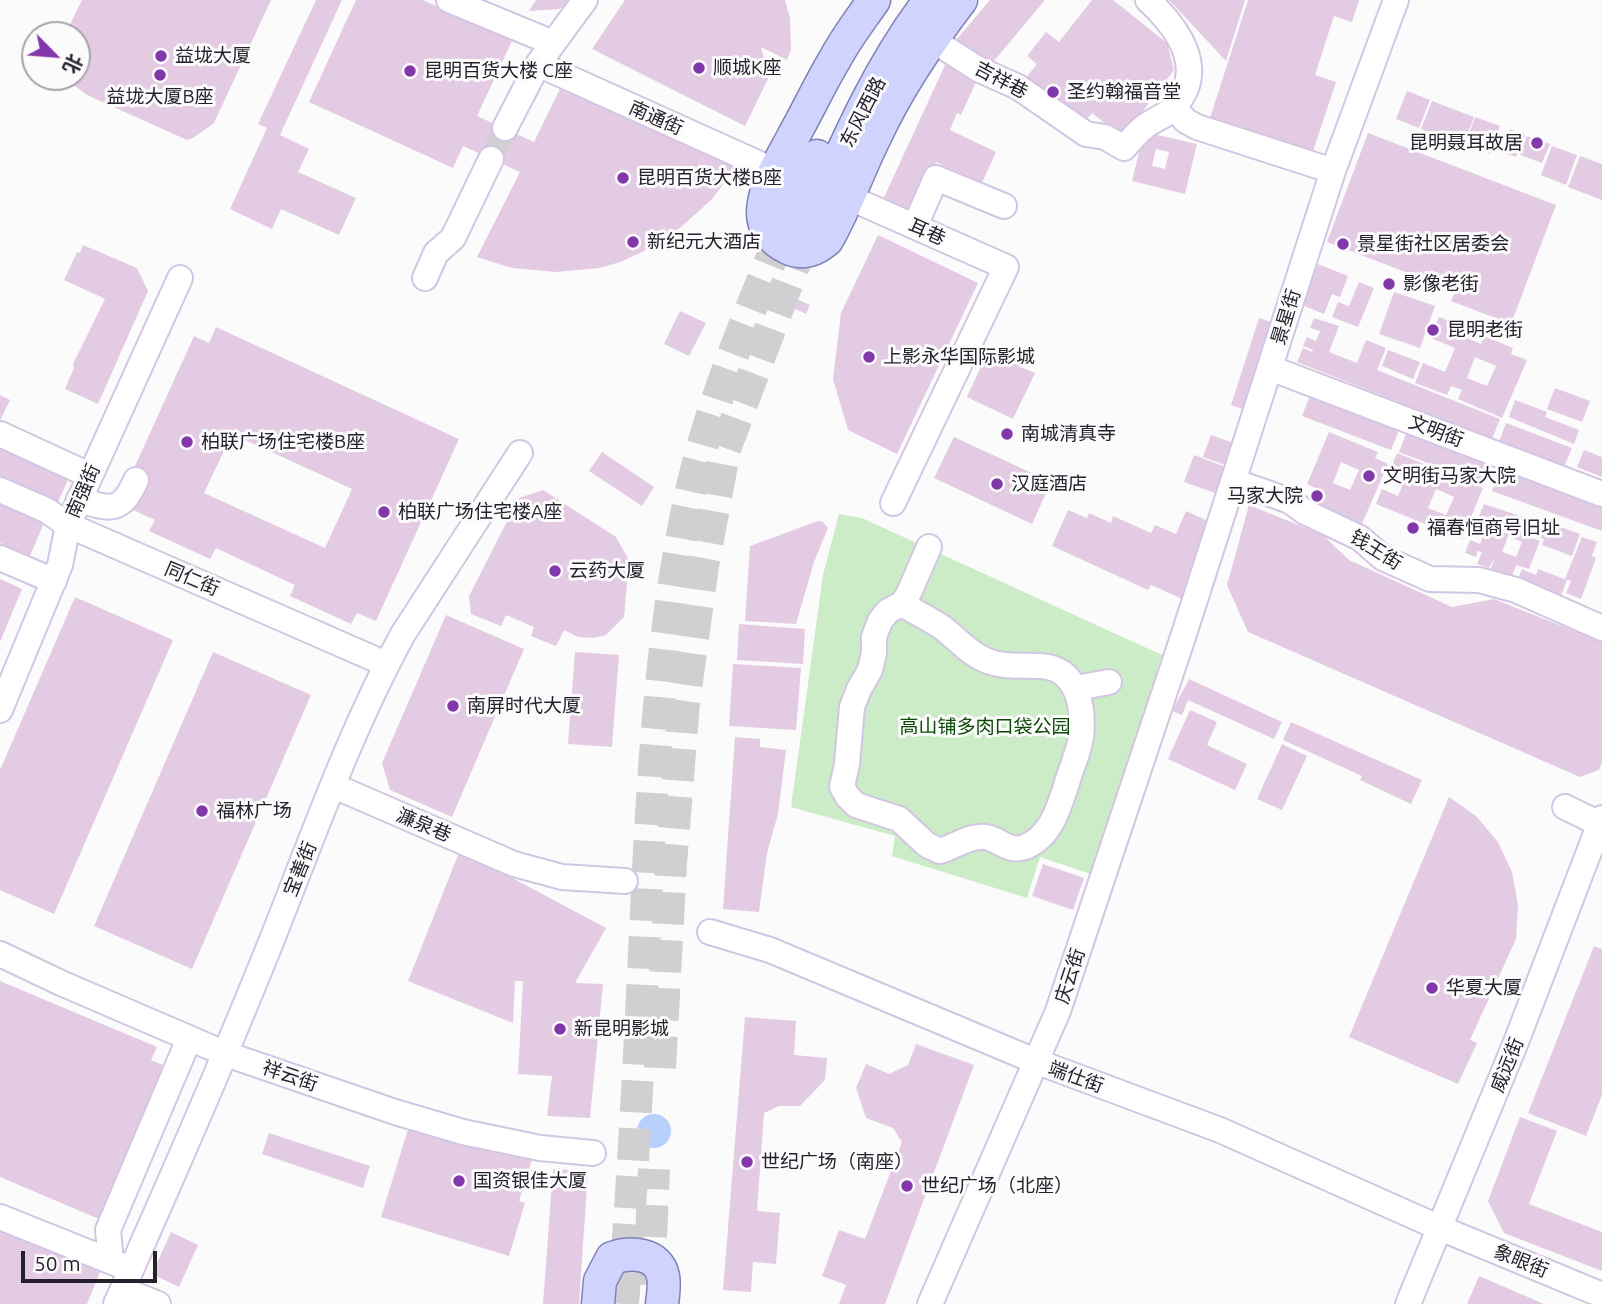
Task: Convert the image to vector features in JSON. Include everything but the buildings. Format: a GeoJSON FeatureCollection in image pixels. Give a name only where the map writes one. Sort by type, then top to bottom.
{"type":"FeatureCollection","features":[{"type":"Feature","properties":{"kind":"main road"},"geometry":{"type":"LineString","coordinates":[[874,0],[835,58],[775,171],[763,210],[765,225],[771,236],[792,249],[805,252],[827,240],[898,91],[931,39],[961,0]]}},
{"type":"Feature","properties":{"kind":"main road","name":"东风西路"},"geometry":{"type":"LineString","coordinates":[[905,0],[846,95],[797,225],[864,104],[912,23],[930,0]]}},
{"type":"Feature","properties":{"kind":"main road"},"geometry":{"type":"LineString","coordinates":[[598,1304],[600,1282],[612,1258],[636,1253],[653,1260],[660,1268],[664,1277],[662,1304]]}},
{"type":"Feature","properties":{"kind":"street"},"geometry":{"type":"LineString","coordinates":[[449,0],[552,43]]}},
{"type":"Feature","properties":{"kind":"street"},"geometry":{"type":"LineString","coordinates":[[505,128],[538,64],[585,0]]}},
{"type":"Feature","properties":{"kind":"street"},"geometry":{"type":"LineString","coordinates":[[1148,0],[1161,12],[1186,50],[1190,67],[1188,83],[1174,108],[1186,121],[1197,127],[1333,171]]}},
{"type":"Feature","properties":{"kind":"street","name":"景星街"},"geometry":{"type":"LineString","coordinates":[[1183,637],[1333,171],[1396,0]]}},
{"type":"Feature","properties":{"kind":"street","name":"吉祥巷"},"geometry":{"type":"LineString","coordinates":[[931,39],[978,69],[1018,87],[1086,134],[1105,137],[1124,148],[1143,127],[1174,108]]}},
{"type":"Feature","properties":{"kind":"street","name":"南通街"},"geometry":{"type":"LineString","coordinates":[[538,64],[775,171]]}},
{"type":"Feature","properties":{"kind":"street"},"geometry":{"type":"LineString","coordinates":[[425,278],[436,253],[453,238],[491,159]]}},
{"type":"Feature","properties":{"kind":"street"},"geometry":{"type":"LineString","coordinates":[[915,226],[936,178],[1004,206]]}},
{"type":"Feature","properties":{"kind":"street","name":"耳巷"},"geometry":{"type":"LineString","coordinates":[[848,197],[1006,267],[893,503]]}},
{"type":"Feature","properties":{"kind":"street","name":"南强街"},"geometry":{"type":"LineString","coordinates":[[0,710],[60,565],[68,525],[180,278]]}},
{"type":"Feature","properties":{"kind":"street","name":"文明街"},"geometry":{"type":"LineString","coordinates":[[1270,369],[1602,494]]}},
{"type":"Feature","properties":{"kind":"street"},"geometry":{"type":"LineString","coordinates":[[0,434],[89,475]]}},
{"type":"Feature","properties":{"kind":"street","name":"宝善街"},"geometry":{"type":"LineString","coordinates":[[123,1288],[226,1054],[386,664],[520,453]]}},
{"type":"Feature","properties":{"kind":"street"},"geometry":{"type":"LineString","coordinates":[[79,499],[102,507],[120,505],[126,500],[136,480]]}},
{"type":"Feature","properties":{"kind":"street","name":"钱王街"},"geometry":{"type":"LineString","coordinates":[[1233,481],[1290,501],[1305,512],[1360,538],[1383,558],[1430,579],[1479,580],[1516,590],[1602,628]]}},
{"type":"Feature","properties":{"kind":"street","name":"同仁街"},"geometry":{"type":"LineString","coordinates":[[0,490],[46,510],[68,525],[386,664]]}},
{"type":"Feature","properties":{"kind":"street"},"geometry":{"type":"LineString","coordinates":[[902,604],[941,627],[982,659],[1008,666],[1054,669],[1066,676],[1076,688],[1081,738],[1061,802],[1043,836],[1023,848],[1008,848],[989,837],[981,837],[940,851],[927,845],[898,819],[856,806],[842,787],[847,764],[852,707],[870,670],[874,637],[880,621],[888,611],[902,604],[908,595],[929,547]]}},
{"type":"Feature","properties":{"kind":"street"},"geometry":{"type":"LineString","coordinates":[[0,558],[54,581]]}},
{"type":"Feature","properties":{"kind":"street","name":"庆云街"},"geometry":{"type":"LineString","coordinates":[[931,1303],[1058,1011],[1183,637]]}},
{"type":"Feature","properties":{"kind":"street"},"geometry":{"type":"LineString","coordinates":[[1076,688],[1109,682]]}},
{"type":"Feature","properties":{"kind":"street","name":"濂泉巷"},"geometry":{"type":"LineString","coordinates":[[334,786],[514,864],[562,877],[625,881]]}},
{"type":"Feature","properties":{"kind":"street"},"geometry":{"type":"LineString","coordinates":[[1564,807],[1601,822]]}},
{"type":"Feature","properties":{"kind":"street","name":"威远街"},"geometry":{"type":"LineString","coordinates":[[1408,1304],[1517,1042],[1601,822]]}},
{"type":"Feature","properties":{"kind":"street","name":"端仕街"},"geometry":{"type":"LineString","coordinates":[[710,932],[770,950],[1035,1061],[1220,1130],[1440,1228]]}},
{"type":"Feature","properties":{"kind":"street","name":"祥云街"},"geometry":{"type":"LineString","coordinates":[[0,954],[61,984],[226,1054],[395,1112],[463,1132],[540,1148],[593,1153]]}},
{"type":"Feature","properties":{"kind":"street"},"geometry":{"type":"LineString","coordinates":[[106,1259],[110,1251],[108,1230],[190,1039]]}},
{"type":"Feature","properties":{"kind":"street"},"geometry":{"type":"LineString","coordinates":[[0,1217],[106,1259],[123,1288],[158,1304]]}},
{"type":"Feature","properties":{"kind":"street","name":"象眼街"},"geometry":{"type":"LineString","coordinates":[[1440,1228],[1602,1295]]}},
{"type":"Feature","properties":{"kind":"green space","name":"高山铺多肉口袋公园"},"geometry":{"type":"Polygon","coordinates":[[[839,514],[862,518],[1162,655],[1094,875],[1040,857],[1027,898],[892,856],[895,836],[791,807],[823,575],[839,514]]]}},
{"type":"Feature","properties":{"kind":"water"},"geometry":{"type":"Polygon","coordinates":[[[654,1114],[666,1119],[671,1131],[666,1143],[654,1148],[642,1143],[637,1131],[642,1119],[654,1114]]]}},
{"type":"Feature","properties":{"kind":"tunnel"},"geometry":{"type":"LineString","coordinates":[[491,159],[505,128]]}},
{"type":"Feature","properties":{"kind":"tunnel"},"geometry":{"type":"LineString","coordinates":[[623,1304],[636,1118],[654,765],[672,597],[692,487],[711,419],[734,352],[787,220]]}},
{"type":"Feature","properties":{"kind":"tunnel"},"geometry":{"type":"LineString","coordinates":[[660,1068],[671,864],[684,703],[703,566],[725,449],[807,231]]}},
{"type":"Feature","properties":{"kind":"tunnel"},"geometry":{"type":"LineString","coordinates":[[649,1285],[654,1169]]}},
{"type":"Feature","properties":{"kind":"place","name":"益垅大厦"},"geometry":{"type":"Point","coordinates":[161,56]}},
{"type":"Feature","properties":{"kind":"place","name":"顺城K座"},"geometry":{"type":"Point","coordinates":[699,68]}},
{"type":"Feature","properties":{"kind":"place","name":"昆明百货大楼 C座"},"geometry":{"type":"Point","coordinates":[410,71]}},
{"type":"Feature","properties":{"kind":"place","name":"益垅大厦B座"},"geometry":{"type":"Point","coordinates":[160,75]}},
{"type":"Feature","properties":{"kind":"place","name":"圣约翰福音堂"},"geometry":{"type":"Point","coordinates":[1053,92]}},
{"type":"Feature","properties":{"kind":"place","name":"昆明聂耳故居"},"geometry":{"type":"Point","coordinates":[1537,143]}},
{"type":"Feature","properties":{"kind":"place","name":"昆明百货大楼B座"},"geometry":{"type":"Point","coordinates":[623,178]}},
{"type":"Feature","properties":{"kind":"place","name":"新纪元大酒店"},"geometry":{"type":"Point","coordinates":[633,242]}},
{"type":"Feature","properties":{"kind":"place","name":"景星街社区居委会"},"geometry":{"type":"Point","coordinates":[1343,244]}},
{"type":"Feature","properties":{"kind":"place","name":"影像老街"},"geometry":{"type":"Point","coordinates":[1389,284]}},
{"type":"Feature","properties":{"kind":"place","name":"昆明老街"},"geometry":{"type":"Point","coordinates":[1433,330]}},
{"type":"Feature","properties":{"kind":"place","name":"上影永华国际影城"},"geometry":{"type":"Point","coordinates":[869,357]}},
{"type":"Feature","properties":{"kind":"place","name":"南城清真寺"},"geometry":{"type":"Point","coordinates":[1007,434]}},
{"type":"Feature","properties":{"kind":"place","name":"柏联广场住宅楼B座"},"geometry":{"type":"Point","coordinates":[187,442]}},
{"type":"Feature","properties":{"kind":"place","name":"文明街马家大院"},"geometry":{"type":"Point","coordinates":[1369,476]}},
{"type":"Feature","properties":{"kind":"place","name":"汉庭酒店"},"geometry":{"type":"Point","coordinates":[997,484]}},
{"type":"Feature","properties":{"kind":"place","name":"马家大院"},"geometry":{"type":"Point","coordinates":[1317,496]}},
{"type":"Feature","properties":{"kind":"place","name":"柏联广场住宅楼A座"},"geometry":{"type":"Point","coordinates":[384,512]}},
{"type":"Feature","properties":{"kind":"place","name":"福春恒商号旧址"},"geometry":{"type":"Point","coordinates":[1413,528]}},
{"type":"Feature","properties":{"kind":"place","name":"云药大厦"},"geometry":{"type":"Point","coordinates":[555,571]}},
{"type":"Feature","properties":{"kind":"place","name":"南屏时代大厦"},"geometry":{"type":"Point","coordinates":[453,706]}},
{"type":"Feature","properties":{"kind":"place","name":"福林广场"},"geometry":{"type":"Point","coordinates":[202,811]}},
{"type":"Feature","properties":{"kind":"place","name":"华夏大厦"},"geometry":{"type":"Point","coordinates":[1432,988]}},
{"type":"Feature","properties":{"kind":"place","name":"新昆明影城"},"geometry":{"type":"Point","coordinates":[560,1029]}},
{"type":"Feature","properties":{"kind":"place","name":"世纪广场（南座）"},"geometry":{"type":"Point","coordinates":[747,1162]}},
{"type":"Feature","properties":{"kind":"place","name":"国资银佳大厦"},"geometry":{"type":"Point","coordinates":[459,1181]}},
{"type":"Feature","properties":{"kind":"place","name":"世纪广场（北座）"},"geometry":{"type":"Point","coordinates":[907,1186]}}]}
